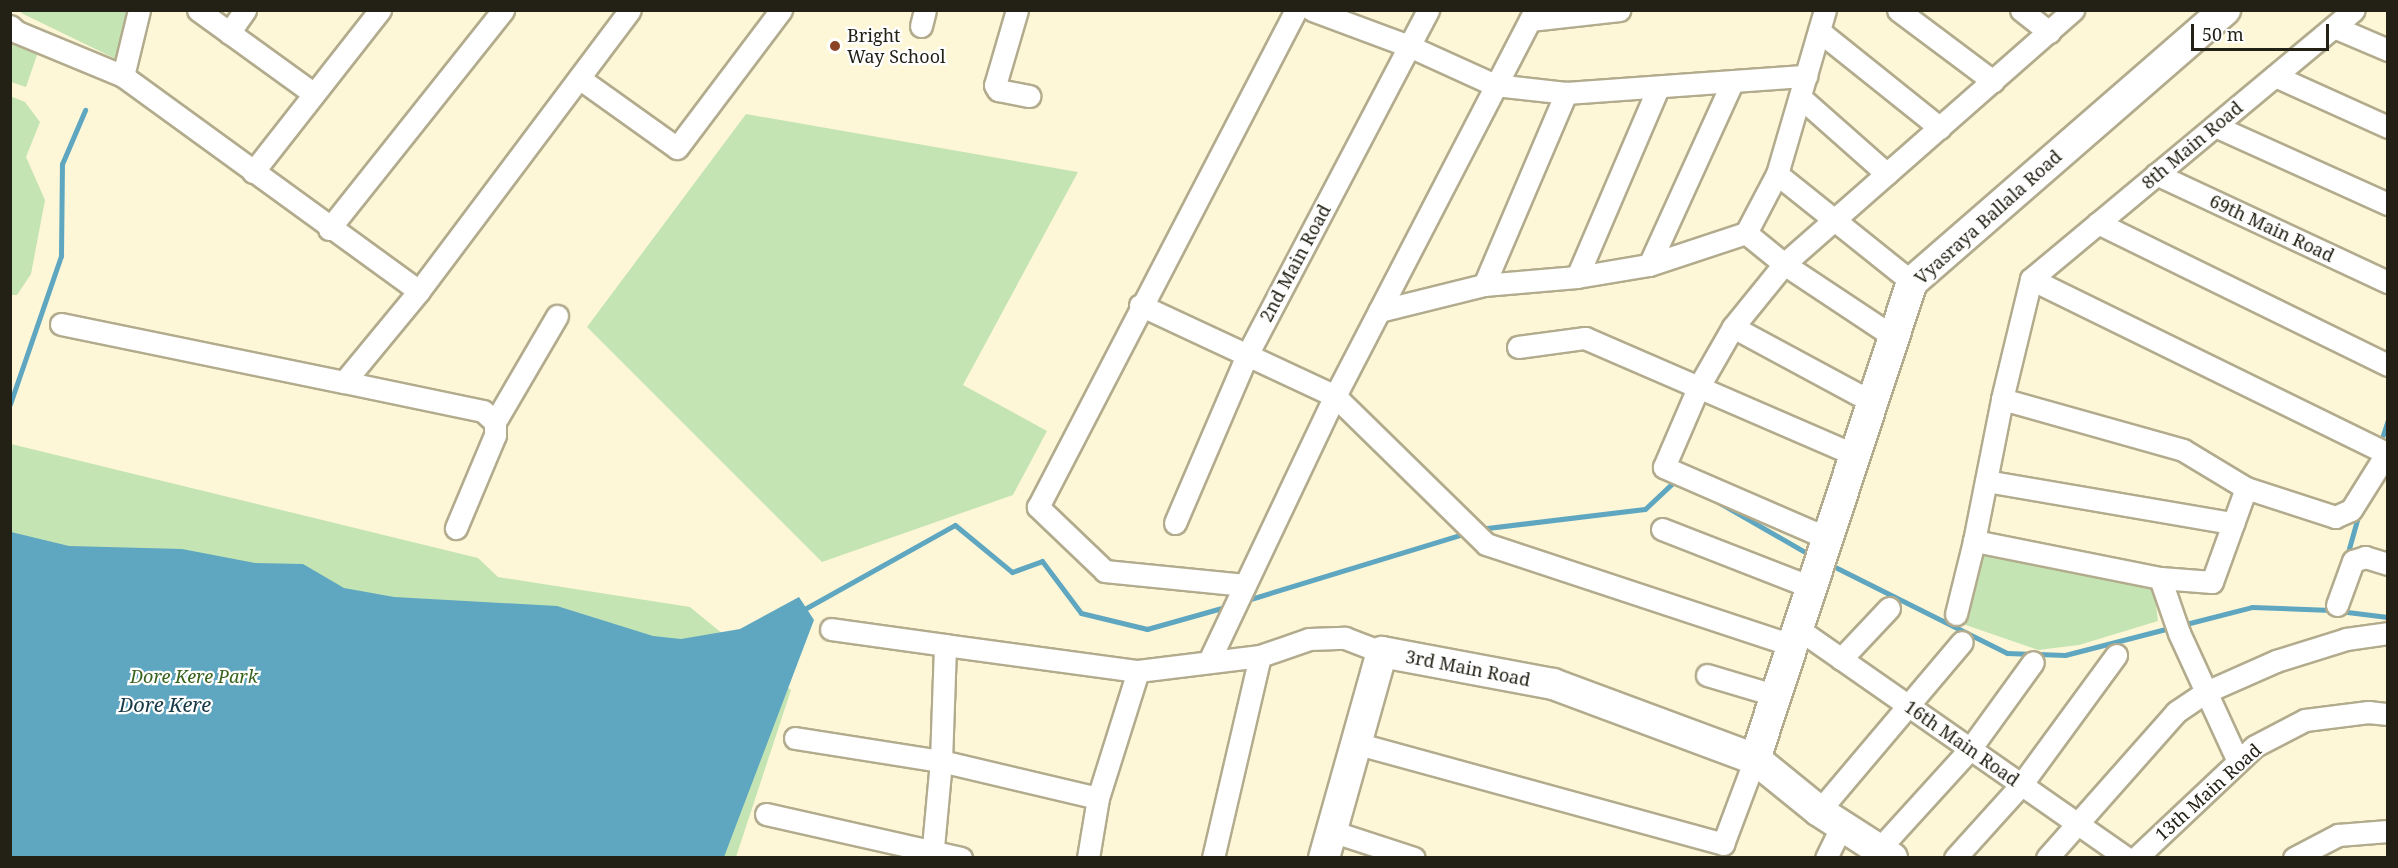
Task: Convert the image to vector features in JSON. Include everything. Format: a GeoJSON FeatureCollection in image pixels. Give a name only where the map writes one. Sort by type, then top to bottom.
{"type":"FeatureCollection","features":[{"type":"Feature","properties":{"kind":"street"},"geometry":{"type":"LineString","coordinates":[[123,76],[138,10]]}},
{"type":"Feature","properties":{"kind":"street"},"geometry":{"type":"LineString","coordinates":[[198,10],[314,94]]}},
{"type":"Feature","properties":{"kind":"street"},"geometry":{"type":"LineString","coordinates":[[229,33],[245,10]]}},
{"type":"Feature","properties":{"kind":"street"},"geometry":{"type":"LineString","coordinates":[[253,172],[380,10]]}},
{"type":"Feature","properties":{"kind":"street"},"geometry":{"type":"LineString","coordinates":[[329,229],[503,10]]}},
{"type":"Feature","properties":{"kind":"street"},"geometry":{"type":"LineString","coordinates":[[344,382],[419,291],[630,10]]}},
{"type":"Feature","properties":{"kind":"street"},"geometry":{"type":"LineString","coordinates":[[579,78],[677,148],[782,10]]}},
{"type":"Feature","properties":{"kind":"street"},"geometry":{"type":"LineString","coordinates":[[1017,10],[995,85],[998,90],[1029,96]]}},
{"type":"Feature","properties":{"kind":"street"},"geometry":{"type":"LineString","coordinates":[[1239,597],[1105,571],[1038,507],[1140,305],[1296,10]]}},
{"type":"Feature","properties":{"kind":"street"},"geometry":{"type":"LineString","coordinates":[[1312,10],[1408,46],[1495,85],[1566,93],[1733,81],[1803,87],[1887,174]]}},
{"type":"Feature","properties":{"kind":"street","name":"2nd Main Road"},"geometry":{"type":"LineString","coordinates":[[1175,523],[1247,355],[1428,10]]}},
{"type":"Feature","properties":{"kind":"street"},"geometry":{"type":"LineString","coordinates":[[1209,661],[1335,396],[1533,15],[1619,10]]}},
{"type":"Feature","properties":{"kind":"street"},"geometry":{"type":"LineString","coordinates":[[1379,311],[1484,285],[1577,277],[1649,265],[1746,233],[1777,174],[1825,10]]}},
{"type":"Feature","properties":{"kind":"street"},"geometry":{"type":"LineString","coordinates":[[1898,10],[1993,81]]}},
{"type":"Feature","properties":{"kind":"street"},"geometry":{"type":"LineString","coordinates":[[2021,10],[2049,32]]}},
{"type":"Feature","properties":{"kind":"street"},"geometry":{"type":"LineString","coordinates":[[1818,563],[1664,466],[1698,388],[1732,327],[1784,264],[2073,10]]}},
{"type":"Feature","properties":{"kind":"street","name":"Vyasraya Ballala Road"},"geometry":{"type":"LineString","coordinates":[[1755,759],[1774,695],[1912,282],[2225,10]]}},
{"type":"Feature","properties":{"kind":"street","name":"8th Main Road"},"geometry":{"type":"LineString","coordinates":[[2031,279],[2354,10]]}},
{"type":"Feature","properties":{"kind":"street"},"geometry":{"type":"LineString","coordinates":[[10,26],[17,32],[123,76],[329,229],[419,291]]}},
{"type":"Feature","properties":{"kind":"street"},"geometry":{"type":"LineString","coordinates":[[2334,27],[2388,50]]}},
{"type":"Feature","properties":{"kind":"street"},"geometry":{"type":"LineString","coordinates":[[1819,31],[1940,128]]}},
{"type":"Feature","properties":{"kind":"street"},"geometry":{"type":"LineString","coordinates":[[2275,76],[2388,127]]}},
{"type":"Feature","properties":{"kind":"street"},"geometry":{"type":"LineString","coordinates":[[1649,265],[1733,81]]}},
{"type":"Feature","properties":{"kind":"street"},"geometry":{"type":"LineString","coordinates":[[1577,277],[1658,88]]}},
{"type":"Feature","properties":{"kind":"street"},"geometry":{"type":"LineString","coordinates":[[1484,285],[1566,93]]}},
{"type":"Feature","properties":{"kind":"street"},"geometry":{"type":"LineString","coordinates":[[2215,126],[2388,204]]}},
{"type":"Feature","properties":{"kind":"street"},"geometry":{"type":"LineString","coordinates":[[1777,174],[1912,282]]}},
{"type":"Feature","properties":{"kind":"street","name":"69th Main Road"},"geometry":{"type":"LineString","coordinates":[[2156,174],[2388,282]]}},
{"type":"Feature","properties":{"kind":"street"},"geometry":{"type":"LineString","coordinates":[[2098,223],[2388,365]]}},
{"type":"Feature","properties":{"kind":"street"},"geometry":{"type":"LineString","coordinates":[[1746,233],[1784,264],[1894,337]]}},
{"type":"Feature","properties":{"kind":"street"},"geometry":{"type":"LineString","coordinates":[[1956,614],[1974,541],[2002,399],[2031,279],[2387,452],[2350,510],[2335,517],[2246,488],[2183,450],[2002,399]]}},
{"type":"Feature","properties":{"kind":"street"},"geometry":{"type":"LineString","coordinates":[[1140,305],[1335,396]]}},
{"type":"Feature","properties":{"kind":"street"},"geometry":{"type":"LineString","coordinates":[[456,528],[495,435],[495,422],[556,316]]}},
{"type":"Feature","properties":{"kind":"street"},"geometry":{"type":"LineString","coordinates":[[61,324],[483,411],[495,422]]}},
{"type":"Feature","properties":{"kind":"street"},"geometry":{"type":"LineString","coordinates":[[1732,327],[1872,402]]}},
{"type":"Feature","properties":{"kind":"street"},"geometry":{"type":"LineString","coordinates":[[1518,347],[1585,338],[1855,455]]}},
{"type":"Feature","properties":{"kind":"street","name":"16th Main Road"},"geometry":{"type":"LineString","coordinates":[[1335,396],[1479,538],[1794,636],[1840,659],[2127,858]]}},
{"type":"Feature","properties":{"kind":"street"},"geometry":{"type":"LineString","coordinates":[[1986,482],[2233,523]]}},
{"type":"Feature","properties":{"kind":"street"},"geometry":{"type":"LineString","coordinates":[[1974,541],[2160,578],[2212,582],[2246,488]]}},
{"type":"Feature","properties":{"kind":"street"},"geometry":{"type":"LineString","coordinates":[[1662,529],[1818,563]]}},
{"type":"Feature","properties":{"kind":"street"},"geometry":{"type":"LineString","coordinates":[[2337,605],[2353,561],[2365,557],[2388,564]]}},
{"type":"Feature","properties":{"kind":"street"},"geometry":{"type":"LineString","coordinates":[[2160,578],[2176,625],[2238,761]]}},
{"type":"Feature","properties":{"kind":"street"},"geometry":{"type":"LineString","coordinates":[[1840,659],[1889,608]]}},
{"type":"Feature","properties":{"kind":"street"},"geometry":{"type":"LineString","coordinates":[[831,629],[1138,671],[1260,656],[1309,639],[1345,638],[1382,652]]}},
{"type":"Feature","properties":{"kind":"street"},"geometry":{"type":"LineString","coordinates":[[2047,858],[2080,824],[2176,712],[2206,692],[2276,661],[2346,639],[2388,633]]}},
{"type":"Feature","properties":{"kind":"street"},"geometry":{"type":"LineString","coordinates":[[1826,858],[1831,818],[1910,707],[1962,642]]}},
{"type":"Feature","properties":{"kind":"street"},"geometry":{"type":"LineString","coordinates":[[932,853],[941,761],[945,645]]}},
{"type":"Feature","properties":{"kind":"street","name":"3rd Main Road"},"geometry":{"type":"LineString","coordinates":[[1328,844],[1382,652],[1553,684],[1755,759],[1831,818],[1886,853]]}},
{"type":"Feature","properties":{"kind":"street"},"geometry":{"type":"LineString","coordinates":[[1955,858],[2022,785],[2116,655]]}},
{"type":"Feature","properties":{"kind":"street"},"geometry":{"type":"LineString","coordinates":[[1213,858],[1260,656]]}},
{"type":"Feature","properties":{"kind":"street"},"geometry":{"type":"LineString","coordinates":[[1886,853],[1970,749],[2033,662]]}},
{"type":"Feature","properties":{"kind":"street"},"geometry":{"type":"LineString","coordinates":[[1088,858],[1098,798],[1138,671]]}},
{"type":"Feature","properties":{"kind":"street"},"geometry":{"type":"LineString","coordinates":[[1707,675],[1774,695]]}},
{"type":"Feature","properties":{"kind":"street","name":"13th Main Road"},"geometry":{"type":"LineString","coordinates":[[2136,858],[2255,746],[2305,720],[2368,712],[2388,714]]}},
{"type":"Feature","properties":{"kind":"street"},"geometry":{"type":"LineString","coordinates":[[795,738],[941,761],[1098,798]]}},
{"type":"Feature","properties":{"kind":"street"},"geometry":{"type":"LineString","coordinates":[[1355,743],[1721,851],[1755,759]]}},
{"type":"Feature","properties":{"kind":"street"},"geometry":{"type":"LineString","coordinates":[[766,814],[961,858]]}},
{"type":"Feature","properties":{"kind":"street"},"geometry":{"type":"LineString","coordinates":[[2294,858],[2338,835],[2388,831]]}},
{"type":"Feature","properties":{"kind":"street"},"geometry":{"type":"LineString","coordinates":[[1328,844],[1414,858]]}},
{"type":"Feature","properties":{"kind":"green space"},"geometry":{"type":"Polygon","coordinates":[[[23,11],[128,11],[116,59],[21,13],[23,11]]]}},
{"type":"Feature","properties":{"kind":"green space"},"geometry":{"type":"Polygon","coordinates":[[[10,41],[38,52],[26,87],[11,82],[10,41]]]}},
{"type":"Feature","properties":{"kind":"green space"},"geometry":{"type":"Polygon","coordinates":[[[10,96],[25,102],[40,122],[26,157],[45,200],[31,274],[17,295],[11,295],[10,96]]]}},
{"type":"Feature","properties":{"kind":"green space"},"geometry":{"type":"Polygon","coordinates":[[[746,114],[1078,172],[963,385],[1047,431],[1013,495],[822,562],[587,327],[746,114]]]}},
{"type":"Feature","properties":{"kind":"green space","name":"Dore Kere"},"geometry":{"type":"Polygon","coordinates":[[[11,444],[478,558],[498,577],[690,607],[791,690],[736,857],[11,858],[11,444]]]}},
{"type":"Feature","properties":{"kind":"green space"},"geometry":{"type":"Polygon","coordinates":[[[1979,547],[2153,581],[2158,621],[2079,645],[2038,650],[1960,623],[1979,547]]]}},
{"type":"Feature","properties":{"kind":"water","name":"Dore Kere"},"geometry":{"type":"Polygon","coordinates":[[[11,532],[69,546],[182,549],[255,563],[303,564],[344,588],[394,597],[557,606],[653,636],[681,639],[740,629],[799,597],[814,620],[724,857],[11,857],[11,532]]]}},
{"type":"Feature","properties":{"kind":"waterway"},"geometry":{"type":"LineString","coordinates":[[10,404],[61,256],[62,164],[85,110]]}},
{"type":"Feature","properties":{"kind":"waterway"},"geometry":{"type":"LineString","coordinates":[[2383,435],[2388,420]]}},
{"type":"Feature","properties":{"kind":"waterway"},"geometry":{"type":"LineString","coordinates":[[1479,529],[1645,509],[1678,478]]}},
{"type":"Feature","properties":{"kind":"waterway"},"geometry":{"type":"LineString","coordinates":[[1711,498],[1812,556]]}},
{"type":"Feature","properties":{"kind":"waterway"},"geometry":{"type":"LineString","coordinates":[[2346,559],[2357,520]]}},
{"type":"Feature","properties":{"kind":"waterway"},"geometry":{"type":"LineString","coordinates":[[801,611],[955,525],[1012,572],[1042,561],[1081,613],[1147,629],[1229,606]]}},
{"type":"Feature","properties":{"kind":"waterway"},"geometry":{"type":"LineString","coordinates":[[1244,601],[1467,533]]}},
{"type":"Feature","properties":{"kind":"waterway"},"geometry":{"type":"LineString","coordinates":[[1829,564],[2007,653],[2065,655],[2173,627]]}},
{"type":"Feature","properties":{"kind":"waterway"},"geometry":{"type":"LineString","coordinates":[[2182,625],[2252,607],[2331,610],[2388,617]]}},
{"type":"Feature","properties":{"kind":"place","name":"Bright Way School"},"geometry":{"type":"Point","coordinates":[835,46]}},
{"type":"Feature","properties":{"kind":"park label","name":"Dore Kere Park"},"geometry":{"type":"Point","coordinates":[194,676]}}]}
